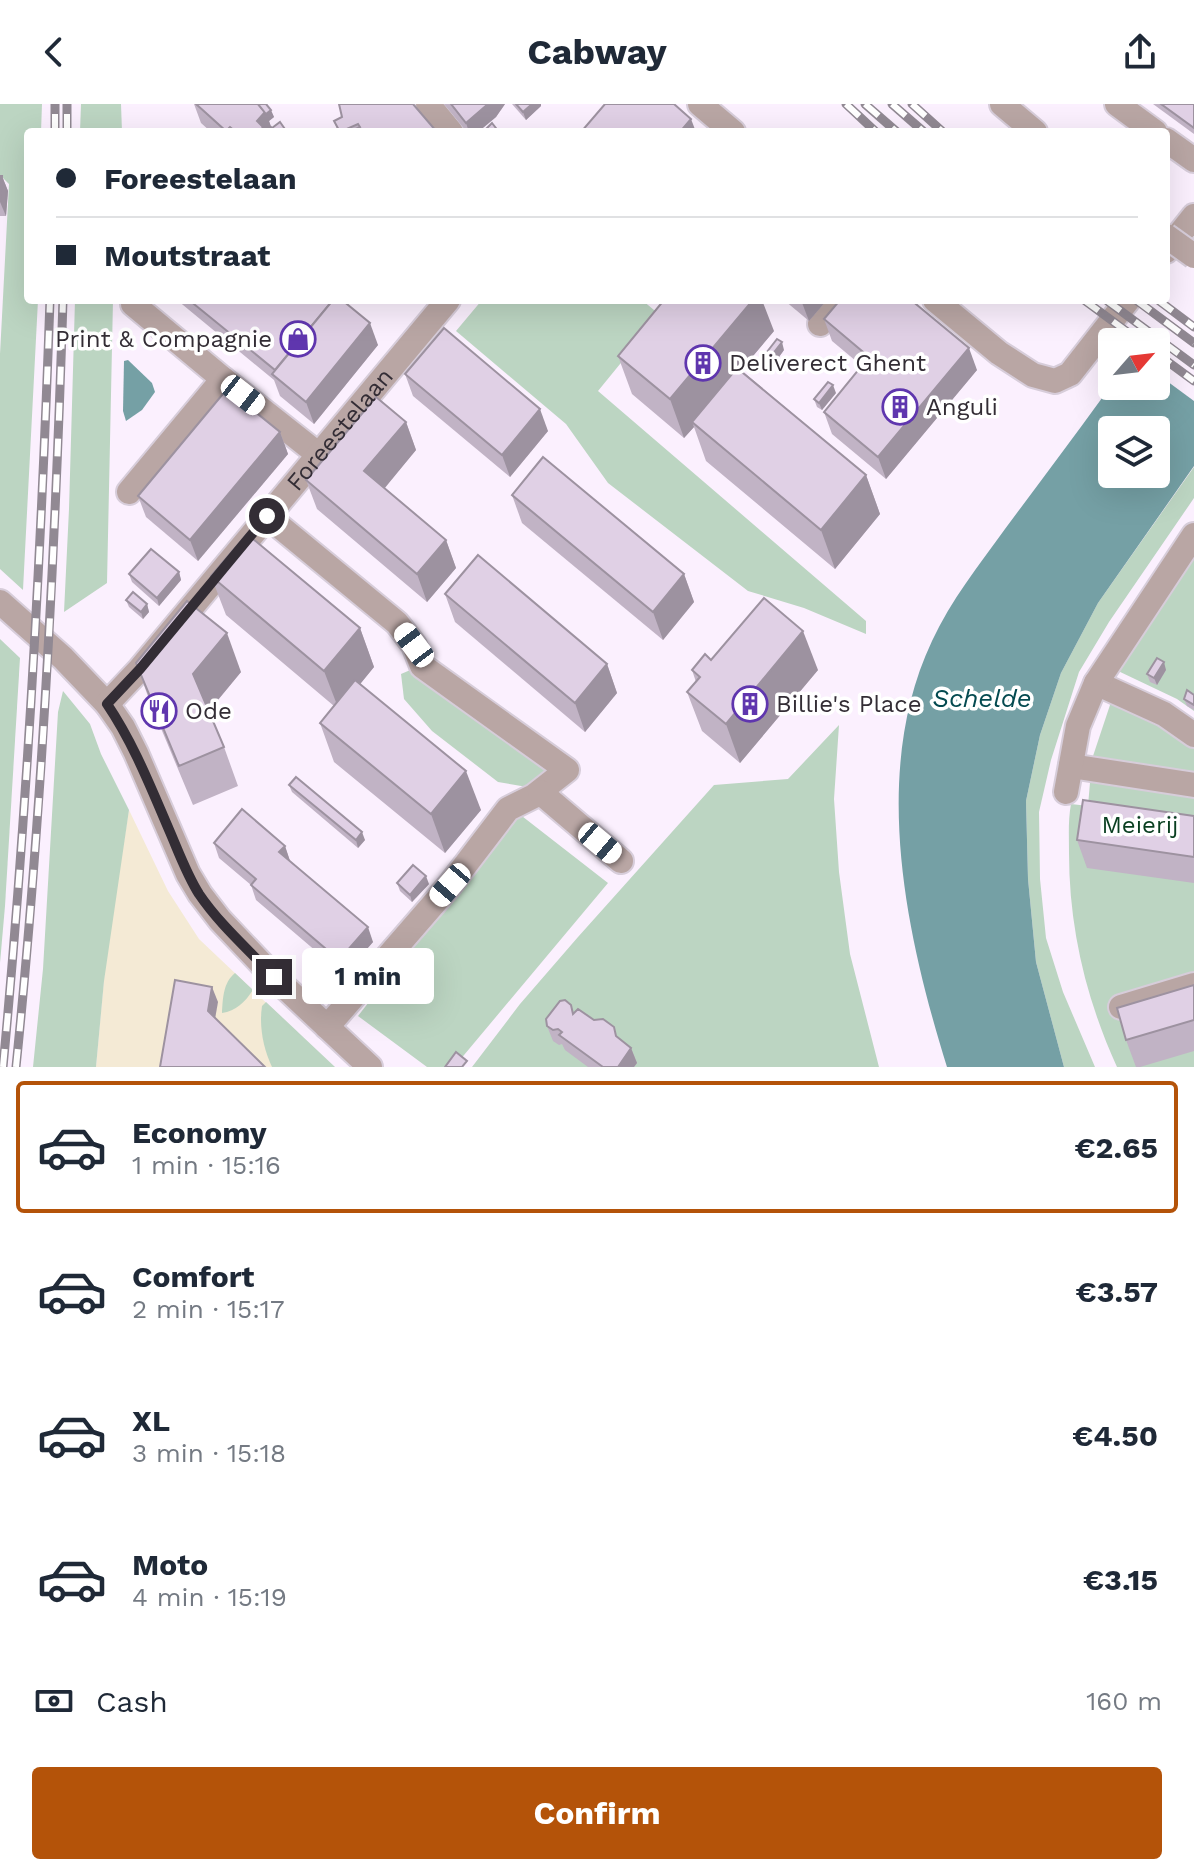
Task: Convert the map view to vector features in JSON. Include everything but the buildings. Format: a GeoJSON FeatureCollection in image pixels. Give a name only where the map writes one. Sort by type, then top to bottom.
{"type":"FeatureCollection","features":[{"type":"Feature","properties":{"kind":"street"},"geometry":{"type":"LineString","coordinates":[[428,104],[448,128]]}},
{"type":"Feature","properties":{"kind":"street"},"geometry":{"type":"LineString","coordinates":[[700,104],[728,128]]}},
{"type":"Feature","properties":{"kind":"street"},"geometry":{"type":"LineString","coordinates":[[1002,104],[1030,128]]}},
{"type":"Feature","properties":{"kind":"street"},"geometry":{"type":"LineString","coordinates":[[1117,104],[1150,128]]}},
{"type":"Feature","properties":{"kind":"street"},"geometry":{"type":"LineString","coordinates":[[1170,143],[1194,160]]}},
{"type":"Feature","properties":{"kind":"street"},"geometry":{"type":"LineString","coordinates":[[1170,246],[1194,216]]}},
{"type":"Feature","properties":{"kind":"street"},"geometry":{"type":"LineString","coordinates":[[1170,239],[1194,256]]}},
{"type":"Feature","properties":{"kind":"street"},"geometry":{"type":"LineString","coordinates":[[133,304],[319,455]]}},
{"type":"Feature","properties":{"kind":"street","name":"Foreestelaan"},"geometry":{"type":"LineString","coordinates":[[107,704],[140,669],[445,304]]}},
{"type":"Feature","properties":{"kind":"street"},"geometry":{"type":"LineString","coordinates":[[820,324],[837,304]]}},
{"type":"Feature","properties":{"kind":"street"},"geometry":{"type":"LineString","coordinates":[[940,304],[999,353],[1033,375],[1055,381],[1070,374],[1125,304]]}},
{"type":"Feature","properties":{"kind":"street"},"geometry":{"type":"LineString","coordinates":[[129,492],[223,379]]}},
{"type":"Feature","properties":{"kind":"street"},"geometry":{"type":"LineString","coordinates":[[267,516],[397,623],[414,645],[422,666],[567,770],[540,792],[508,809],[450,885],[327,1027]]}},
{"type":"Feature","properties":{"kind":"street"},"geometry":{"type":"LineString","coordinates":[[1066,792],[1078,726],[1096,683],[1194,535]]}},
{"type":"Feature","properties":{"kind":"street"},"geometry":{"type":"LineString","coordinates":[[0,602],[94,689],[123,727],[188,874],[220,920],[370,1067]]}},
{"type":"Feature","properties":{"kind":"street"},"geometry":{"type":"LineString","coordinates":[[1096,683],[1164,714],[1194,735]]}},
{"type":"Feature","properties":{"kind":"street"},"geometry":{"type":"LineString","coordinates":[[1071,766],[1194,785]]}},
{"type":"Feature","properties":{"kind":"street"},"geometry":{"type":"LineString","coordinates":[[540,792],[621,861]]}},
{"type":"Feature","properties":{"kind":"street"},"geometry":{"type":"LineString","coordinates":[[1121,1007],[1194,985]]}},
{"type":"Feature","properties":{"kind":"shaded area"},"geometry":{"type":"Polygon","coordinates":[[[129,810],[168,891],[199,939],[334,1067],[96,1067],[107,946],[129,810]]]}},
{"type":"Feature","properties":{"kind":"green space"},"geometry":{"type":"Polygon","coordinates":[[[0,104],[42,104],[41,128],[24,128],[24,304],[38,304],[23,590],[0,569],[0,354],[9,184],[0,175],[0,104]]]}},
{"type":"Feature","properties":{"kind":"green space"},"geometry":{"type":"Polygon","coordinates":[[[81,104],[121,104],[122,128],[80,128],[81,104]]]}},
{"type":"Feature","properties":{"kind":"green space"},"geometry":{"type":"Polygon","coordinates":[[[75,304],[113,304],[107,583],[64,612],[75,304]]]}},
{"type":"Feature","properties":{"kind":"green space"},"geometry":{"type":"Polygon","coordinates":[[[479,304],[647,304],[660,315],[598,391],[866,621],[866,634],[804,608],[748,591],[608,483],[566,424],[456,331],[479,304]]]}},
{"type":"Feature","properties":{"kind":"green space"},"geometry":{"type":"Polygon","coordinates":[[[1194,467],[1194,498],[1109,622],[1079,672],[1051,760],[1039,812],[1040,879],[1046,938],[1063,992],[1095,1067],[1064,1067],[1036,962],[1028,879],[1026,801],[1040,735],[1061,673],[1098,603],[1194,467]]]}},
{"type":"Feature","properties":{"kind":"green space"},"geometry":{"type":"Polygon","coordinates":[[[1194,551],[1194,711],[1177,699],[1116,670],[1194,551]]]}},
{"type":"Feature","properties":{"kind":"green space"},"geometry":{"type":"Polygon","coordinates":[[[0,639],[20,658],[0,963],[0,639]]]}},
{"type":"Feature","properties":{"kind":"green space"},"geometry":{"type":"Polygon","coordinates":[[[415,668],[551,768],[527,787],[498,782],[432,731],[404,699],[401,674],[415,668]]]}},
{"type":"Feature","properties":{"kind":"green space"},"geometry":{"type":"Polygon","coordinates":[[[63,691],[90,724],[129,810],[104,981],[96,1067],[33,1067],[43,969],[58,712],[63,691]]]}},
{"type":"Feature","properties":{"kind":"green space","name":"Meierij"},"geometry":{"type":"Polygon","coordinates":[[[1111,702],[1160,723],[1194,749],[1194,1067],[1117,1067],[1096,1015],[1081,963],[1072,909],[1070,810],[1071,804],[1088,806],[1092,759],[1111,702]]]}},
{"type":"Feature","properties":{"kind":"green space"},"geometry":{"type":"Polygon","coordinates":[[[839,725],[834,799],[839,872],[850,954],[879,1067],[472,1067],[520,1004],[714,785],[788,779],[839,725]]]}},
{"type":"Feature","properties":{"kind":"green space"},"geometry":{"type":"Polygon","coordinates":[[[518,813],[608,883],[454,1067],[427,1067],[358,1016],[386,980],[375,971],[518,813]]]}},
{"type":"Feature","properties":{"kind":"green space"},"geometry":{"type":"Polygon","coordinates":[[[235,973],[253,990],[240,1005],[222,1013],[226,986],[235,973]]]}},
{"type":"Feature","properties":{"kind":"green space"},"geometry":{"type":"Polygon","coordinates":[[[266,1002],[335,1067],[272,1067],[261,1029],[262,1006],[266,1002]]]}},
{"type":"Feature","properties":{"kind":"water","name":"Schelde"},"geometry":{"type":"Polygon","coordinates":[[[1194,317],[1194,466],[1098,603],[1061,673],[1040,735],[1026,801],[1028,879],[1036,962],[1064,1067],[947,1067],[908,909],[901,854],[899,799],[902,744],[913,692],[932,641],[985,556],[1101,400],[1170,400],[1170,349],[1194,317]]]}},
{"type":"Feature","properties":{"kind":"water"},"geometry":{"type":"Polygon","coordinates":[[[128,360],[152,383],[155,392],[142,410],[126,421],[123,411],[124,361],[128,360]]]}},
{"type":"Feature","properties":{"kind":"pier"},"geometry":{"type":"Polygon","coordinates":[[[1194,313],[1194,401],[1170,383],[1170,342],[1194,313]]]}},
{"type":"Feature","properties":{"kind":"railway"},"geometry":{"type":"LineString","coordinates":[[55,104],[55,128]]}},
{"type":"Feature","properties":{"kind":"railway"},"geometry":{"type":"LineString","coordinates":[[67,104],[67,128]]}},
{"type":"Feature","properties":{"kind":"railway"},"geometry":{"type":"LineString","coordinates":[[846,104],[872,128]]}},
{"type":"Feature","properties":{"kind":"railway"},"geometry":{"type":"LineString","coordinates":[[865,104],[892,128]]}},
{"type":"Feature","properties":{"kind":"railway"},"geometry":{"type":"LineString","coordinates":[[892,104],[919,128]]}},
{"type":"Feature","properties":{"kind":"railway"},"geometry":{"type":"LineString","coordinates":[[912,104],[939,128]]}},
{"type":"Feature","properties":{"kind":"railway"},"geometry":{"type":"LineString","coordinates":[[3,1067],[32,684],[50,304]]}},
{"type":"Feature","properties":{"kind":"railway"},"geometry":{"type":"LineString","coordinates":[[16,1067],[46,684],[63,304]]}},
{"type":"Feature","properties":{"kind":"railway"},"geometry":{"type":"LineString","coordinates":[[1089,304],[1122,328]]}},
{"type":"Feature","properties":{"kind":"railway"},"geometry":{"type":"LineString","coordinates":[[1111,304],[1194,365]]}},
{"type":"Feature","properties":{"kind":"railway"},"geometry":{"type":"LineString","coordinates":[[1141,304],[1194,343]]}},
{"type":"Feature","properties":{"kind":"railway"},"geometry":{"type":"LineString","coordinates":[[1163,304],[1194,327]]}},
{"type":"Feature","properties":{"kind":"railway"},"geometry":{"type":"LineString","coordinates":[[1170,363],[1194,381]]}},
{"type":"Feature","properties":{"kind":"place","name":"Print & Compagnie"},"geometry":{"type":"Point","coordinates":[298,339]}},
{"type":"Feature","properties":{"kind":"place","name":"Deliverect Ghent"},"geometry":{"type":"Point","coordinates":[703,363]}},
{"type":"Feature","properties":{"kind":"place","name":"Anguli"},"geometry":{"type":"Point","coordinates":[900,407]}},
{"type":"Feature","properties":{"kind":"place","name":"Billie's Place"},"geometry":{"type":"Point","coordinates":[750,704]}},
{"type":"Feature","properties":{"kind":"place","name":"Ode"},"geometry":{"type":"Point","coordinates":[159,711]}},
{"type":"Feature","properties":{"kind":"route"},"geometry":{"type":"LineString","coordinates":[[267,516],[140,669],[107,704],[136,753],[188,874],[200,894],[274,977]]}}]}
